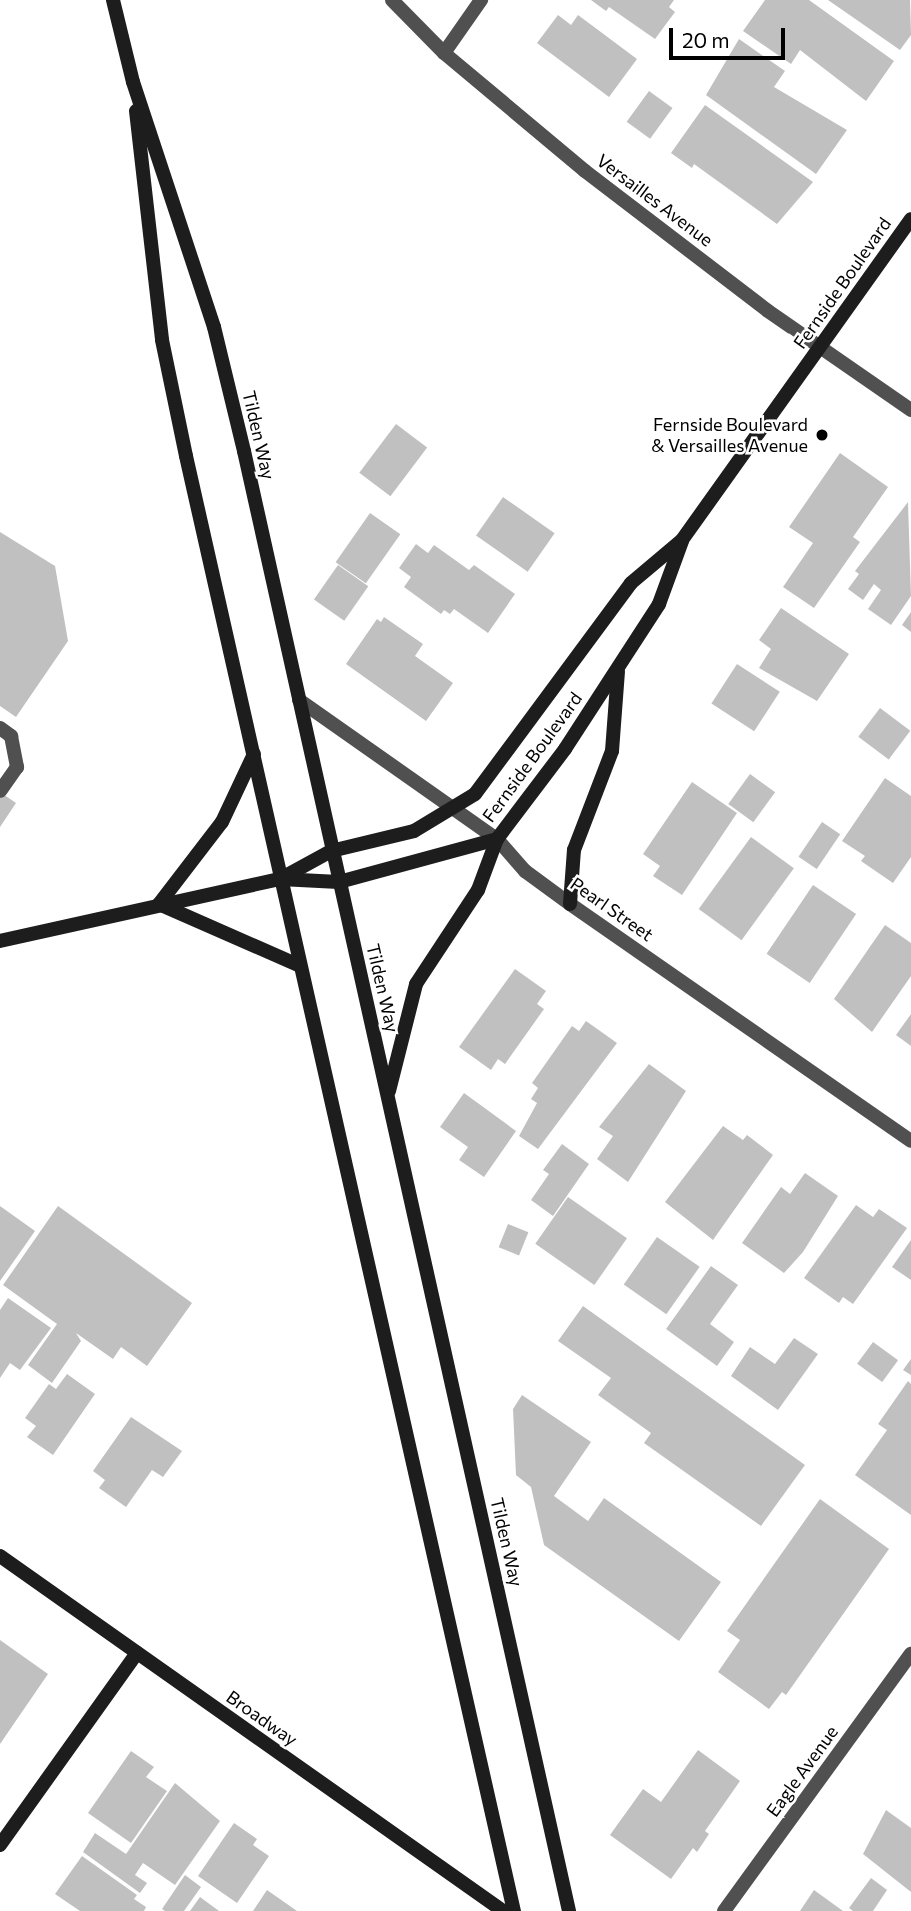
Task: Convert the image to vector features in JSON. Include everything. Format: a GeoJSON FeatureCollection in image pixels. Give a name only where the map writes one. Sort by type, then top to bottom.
{"type":"FeatureCollection","features":[{"type":"Feature","properties":{"kind":"main road","name":"Tilden Way"},"geometry":{"type":"LineString","coordinates":[[113,0],[133,82],[214,327],[569,1911]]}},
{"type":"Feature","properties":{"kind":"main road","name":"Tilden Way"},"geometry":{"type":"LineString","coordinates":[[133,82],[162,340],[280,879],[513,1911]]}},
{"type":"Feature","properties":{"kind":"main road","name":"Fernside Boulevard"},"geometry":{"type":"LineString","coordinates":[[280,879],[331,851],[414,831],[456,810],[475,794],[631,583],[682,540],[911,219]]}},
{"type":"Feature","properties":{"kind":"main road","name":"Fernside Boulevard"},"geometry":{"type":"LineString","coordinates":[[280,879],[339,882],[497,839],[619,668],[659,604],[682,540]]}},
{"type":"Feature","properties":{"kind":"main road"},"geometry":{"type":"LineString","coordinates":[[570,904],[574,850],[612,751],[619,668]]}},
{"type":"Feature","properties":{"kind":"main road"},"geometry":{"type":"LineString","coordinates":[[159,904],[222,822],[254,754]]}},
{"type":"Feature","properties":{"kind":"main road"},"geometry":{"type":"LineString","coordinates":[[388,1096],[416,984],[478,890],[497,839]]}},
{"type":"Feature","properties":{"kind":"main road"},"geometry":{"type":"LineString","coordinates":[[0,941],[280,879]]}},
{"type":"Feature","properties":{"kind":"main road"},"geometry":{"type":"LineString","coordinates":[[159,904],[300,966]]}},
{"type":"Feature","properties":{"kind":"main road","name":"Broadway"},"geometry":{"type":"LineString","coordinates":[[0,1556],[503,1911]]}},
{"type":"Feature","properties":{"kind":"main road"},"geometry":{"type":"LineString","coordinates":[[0,1845],[137,1653]]}},
{"type":"Feature","properties":{"kind":"street","name":"Versailles Avenue"},"geometry":{"type":"LineString","coordinates":[[392,0],[444,53],[584,171],[821,348],[911,410]]}},
{"type":"Feature","properties":{"kind":"street"},"geometry":{"type":"LineString","coordinates":[[444,53],[481,0]]}},
{"type":"Feature","properties":{"kind":"street","name":"Pearl Street"},"geometry":{"type":"LineString","coordinates":[[299,700],[497,839],[525,871],[570,904],[911,1141]]}},
{"type":"Feature","properties":{"kind":"street"},"geometry":{"type":"LineString","coordinates":[[0,728],[11,736],[17,767],[0,791]]}},
{"type":"Feature","properties":{"kind":"street","name":"Eagle Avenue"},"geometry":{"type":"LineString","coordinates":[[724,1911],[906,1672],[911,1654]]}},
{"type":"Feature","properties":{"kind":"building"},"geometry":{"type":"Polygon","coordinates":[[[591,0],[674,0],[669,7],[675,12],[655,39],[609,7],[606,11],[591,0]]]}},
{"type":"Feature","properties":{"kind":"building"},"geometry":{"type":"Polygon","coordinates":[[[765,0],[809,0],[894,61],[866,101],[800,50],[791,64],[743,31],[765,0]]]}},
{"type":"Feature","properties":{"kind":"building"},"geometry":{"type":"Polygon","coordinates":[[[828,0],[910,0],[911,35],[900,50],[828,0]]]}},
{"type":"Feature","properties":{"kind":"building"},"geometry":{"type":"Polygon","coordinates":[[[558,15],[571,25],[578,15],[637,59],[609,97],[537,43],[558,15]]]}},
{"type":"Feature","properties":{"kind":"building"},"geometry":{"type":"Polygon","coordinates":[[[739,39],[785,71],[774,87],[847,130],[816,174],[706,95],[739,39]]]}},
{"type":"Feature","properties":{"kind":"building"},"geometry":{"type":"Polygon","coordinates":[[[649,91],[672,108],[650,139],[627,122],[649,91]]]}},
{"type":"Feature","properties":{"kind":"building"},"geometry":{"type":"Polygon","coordinates":[[[705,105],[813,182],[777,224],[694,164],[692,168],[671,153],[705,105]]]}},
{"type":"Feature","properties":{"kind":"building"},"geometry":{"type":"Polygon","coordinates":[[[396,424],[427,447],[390,496],[359,473],[396,424]]]}},
{"type":"Feature","properties":{"kind":"building"},"geometry":{"type":"Polygon","coordinates":[[[840,453],[888,487],[853,537],[860,542],[814,608],[783,587],[813,543],[789,527],[840,453]]]}},
{"type":"Feature","properties":{"kind":"building"},"geometry":{"type":"Polygon","coordinates":[[[503,497],[555,533],[528,572],[476,536],[503,497]]]}},
{"type":"Feature","properties":{"kind":"building"},"geometry":{"type":"Polygon","coordinates":[[[908,502],[911,596],[891,625],[868,609],[881,590],[874,584],[863,600],[848,589],[859,574],[855,571],[908,502]]]}},
{"type":"Feature","properties":{"kind":"building"},"geometry":{"type":"Polygon","coordinates":[[[370,513],[400,534],[366,583],[336,562],[370,513]]]}},
{"type":"Feature","properties":{"kind":"building"},"geometry":{"type":"Polygon","coordinates":[[[0,532],[55,566],[68,641],[16,717],[0,706],[0,532]]]}},
{"type":"Feature","properties":{"kind":"building"},"geometry":{"type":"Polygon","coordinates":[[[416,544],[428,553],[434,545],[469,570],[474,565],[515,594],[488,633],[454,609],[450,614],[444,610],[441,614],[404,587],[411,577],[399,568],[416,544]]]}},
{"type":"Feature","properties":{"kind":"building"},"geometry":{"type":"Polygon","coordinates":[[[338,565],[368,586],[344,621],[314,599],[338,565]]]}},
{"type":"Feature","properties":{"kind":"building"},"geometry":{"type":"Polygon","coordinates":[[[781,608],[849,654],[817,701],[759,668],[771,649],[759,640],[781,608]]]}},
{"type":"Feature","properties":{"kind":"building"},"geometry":{"type":"Polygon","coordinates":[[[911,612],[911,632],[902,625],[911,612]]]}},
{"type":"Feature","properties":{"kind":"building"},"geometry":{"type":"Polygon","coordinates":[[[384,617],[423,644],[415,656],[453,683],[426,721],[346,664],[377,619],[381,622],[384,617]]]}},
{"type":"Feature","properties":{"kind":"building"},"geometry":{"type":"Polygon","coordinates":[[[737,664],[780,692],[754,731],[711,703],[737,664]]]}},
{"type":"Feature","properties":{"kind":"building"},"geometry":{"type":"Polygon","coordinates":[[[880,708],[910,731],[889,760],[858,737],[880,708]]]}},
{"type":"Feature","properties":{"kind":"building"},"geometry":{"type":"Polygon","coordinates":[[[750,774],[775,792],[753,822],[728,804],[750,774]]]}},
{"type":"Feature","properties":{"kind":"building"},"geometry":{"type":"Polygon","coordinates":[[[885,778],[911,796],[911,857],[893,883],[861,861],[865,856],[842,841],[885,778]]]}},
{"type":"Feature","properties":{"kind":"building"},"geometry":{"type":"Polygon","coordinates":[[[692,782],[737,813],[682,895],[653,876],[660,866],[643,854],[692,782]]]}},
{"type":"Feature","properties":{"kind":"building"},"geometry":{"type":"Polygon","coordinates":[[[0,792],[16,803],[0,827],[0,792]]]}},
{"type":"Feature","properties":{"kind":"building"},"geometry":{"type":"Polygon","coordinates":[[[822,822],[840,834],[817,869],[799,857],[822,822]]]}},
{"type":"Feature","properties":{"kind":"building"},"geometry":{"type":"Polygon","coordinates":[[[751,837],[794,868],[742,940],[699,909],[751,837]]]}},
{"type":"Feature","properties":{"kind":"building"},"geometry":{"type":"Polygon","coordinates":[[[813,885],[856,914],[810,983],[767,954],[813,885]]]}},
{"type":"Feature","properties":{"kind":"building"},"geometry":{"type":"Polygon","coordinates":[[[885,925],[911,943],[911,976],[872,1032],[834,999],[885,925]]]}},
{"type":"Feature","properties":{"kind":"building"},"geometry":{"type":"Polygon","coordinates":[[[515,969],[546,991],[537,1004],[544,1009],[505,1064],[498,1059],[491,1070],[459,1047],[515,969]]]}},
{"type":"Feature","properties":{"kind":"building"},"geometry":{"type":"Polygon","coordinates":[[[911,1014],[911,1046],[896,1035],[911,1014]]]}},
{"type":"Feature","properties":{"kind":"building"},"geometry":{"type":"Polygon","coordinates":[[[586,1021],[617,1043],[538,1149],[519,1136],[537,1103],[531,1099],[538,1088],[532,1083],[572,1026],[579,1031],[586,1021]]]}},
{"type":"Feature","properties":{"kind":"building"},"geometry":{"type":"Polygon","coordinates":[[[649,1064],[686,1091],[628,1182],[597,1159],[613,1136],[599,1127],[649,1064]]]}},
{"type":"Feature","properties":{"kind":"building"},"geometry":{"type":"Polygon","coordinates":[[[464,1093],[516,1131],[484,1177],[459,1160],[468,1147],[440,1127],[464,1093]]]}},
{"type":"Feature","properties":{"kind":"building"},"geometry":{"type":"Polygon","coordinates":[[[723,1126],[743,1140],[747,1135],[773,1155],[713,1240],[665,1202],[723,1126]]]}},
{"type":"Feature","properties":{"kind":"building"},"geometry":{"type":"Polygon","coordinates":[[[562,1144],[589,1164],[553,1216],[531,1200],[549,1174],[543,1170],[562,1144]]]}},
{"type":"Feature","properties":{"kind":"building"},"geometry":{"type":"Polygon","coordinates":[[[805,1173],[838,1196],[803,1252],[784,1273],[742,1243],[781,1187],[790,1194],[805,1173]]]}},
{"type":"Feature","properties":{"kind":"building"},"geometry":{"type":"Polygon","coordinates":[[[568,1197],[627,1238],[594,1285],[535,1244],[568,1197]]]}},
{"type":"Feature","properties":{"kind":"building"},"geometry":{"type":"Polygon","coordinates":[[[856,1205],[873,1217],[879,1209],[907,1228],[853,1304],[843,1297],[839,1303],[804,1278],[856,1205]]]}},
{"type":"Feature","properties":{"kind":"building"},"geometry":{"type":"Polygon","coordinates":[[[0,1206],[35,1231],[0,1281],[0,1206]]]}},
{"type":"Feature","properties":{"kind":"building"},"geometry":{"type":"Polygon","coordinates":[[[58,1206],[192,1303],[147,1366],[121,1347],[113,1359],[76,1333],[81,1341],[52,1383],[28,1365],[57,1324],[3,1285],[58,1206]]]}},
{"type":"Feature","properties":{"kind":"building"},"geometry":{"type":"Polygon","coordinates":[[[508,1224],[528,1232],[519,1255],[499,1247],[508,1224]]]}},
{"type":"Feature","properties":{"kind":"building"},"geometry":{"type":"Polygon","coordinates":[[[657,1237],[700,1267],[666,1314],[624,1285],[657,1237]]]}},
{"type":"Feature","properties":{"kind":"building"},"geometry":{"type":"Polygon","coordinates":[[[911,1240],[911,1280],[892,1267],[911,1240]]]}},
{"type":"Feature","properties":{"kind":"building"},"geometry":{"type":"Polygon","coordinates":[[[711,1266],[738,1285],[710,1324],[734,1342],[717,1366],[666,1329],[711,1266]]]}},
{"type":"Feature","properties":{"kind":"building"},"geometry":{"type":"Polygon","coordinates":[[[8,1298],[51,1328],[20,1370],[10,1363],[0,1378],[0,1310],[8,1298]]]}},
{"type":"Feature","properties":{"kind":"building"},"geometry":{"type":"Polygon","coordinates":[[[583,1306],[805,1465],[761,1526],[644,1443],[651,1433],[598,1395],[611,1378],[558,1341],[583,1306]]]}},
{"type":"Feature","properties":{"kind":"building"},"geometry":{"type":"Polygon","coordinates":[[[794,1338],[818,1354],[778,1410],[731,1376],[750,1347],[775,1364],[794,1338]]]}},
{"type":"Feature","properties":{"kind":"building"},"geometry":{"type":"Polygon","coordinates":[[[873,1342],[898,1360],[882,1382],[857,1364],[873,1342]]]}},
{"type":"Feature","properties":{"kind":"building"},"geometry":{"type":"Polygon","coordinates":[[[911,1359],[911,1375],[903,1370],[911,1359]]]}},
{"type":"Feature","properties":{"kind":"building"},"geometry":{"type":"Polygon","coordinates":[[[67,1374],[95,1394],[53,1455],[27,1437],[36,1426],[25,1418],[49,1384],[56,1389],[67,1374]]]}},
{"type":"Feature","properties":{"kind":"building"},"geometry":{"type":"Polygon","coordinates":[[[908,1381],[911,1384],[911,1515],[855,1475],[887,1430],[878,1424],[908,1381]]]}},
{"type":"Feature","properties":{"kind":"building"},"geometry":{"type":"Polygon","coordinates":[[[522,1395],[591,1442],[554,1496],[588,1521],[604,1498],[721,1582],[679,1641],[544,1545],[531,1487],[516,1475],[513,1409],[522,1395]]]}},
{"type":"Feature","properties":{"kind":"building"},"geometry":{"type":"Polygon","coordinates":[[[131,1417],[182,1451],[163,1477],[152,1470],[126,1507],[99,1488],[105,1480],[93,1471],[131,1417]]]}},
{"type":"Feature","properties":{"kind":"building"},"geometry":{"type":"Polygon","coordinates":[[[820,1499],[889,1549],[786,1695],[782,1692],[769,1709],[718,1672],[740,1640],[727,1631],[820,1499]]]}},
{"type":"Feature","properties":{"kind":"building"},"geometry":{"type":"Polygon","coordinates":[[[0,1640],[48,1674],[0,1744],[0,1640]]]}},
{"type":"Feature","properties":{"kind":"building"},"geometry":{"type":"Polygon","coordinates":[[[698,1750],[740,1781],[705,1831],[709,1834],[697,1852],[693,1848],[671,1879],[610,1835],[643,1789],[661,1802],[698,1750]]]}},
{"type":"Feature","properties":{"kind":"building"},"geometry":{"type":"Polygon","coordinates":[[[131,1751],[154,1767],[146,1777],[167,1791],[131,1843],[88,1813],[131,1751]]]}},
{"type":"Feature","properties":{"kind":"building"},"geometry":{"type":"Polygon","coordinates":[[[175,1783],[220,1821],[175,1885],[143,1863],[135,1875],[147,1883],[140,1893],[83,1852],[95,1833],[126,1854],[175,1783]]]}},
{"type":"Feature","properties":{"kind":"building"},"geometry":{"type":"Polygon","coordinates":[[[886,1810],[911,1828],[911,1892],[863,1854],[886,1810]]]}},
{"type":"Feature","properties":{"kind":"building"},"geometry":{"type":"Polygon","coordinates":[[[234,1823],[257,1839],[253,1845],[269,1856],[237,1903],[198,1876],[234,1823]]]}},
{"type":"Feature","properties":{"kind":"building"},"geometry":{"type":"Polygon","coordinates":[[[82,1856],[137,1895],[134,1899],[146,1907],[144,1911],[80,1911],[55,1894],[82,1856]]]}},
{"type":"Feature","properties":{"kind":"building"},"geometry":{"type":"Polygon","coordinates":[[[185,1875],[201,1887],[184,1911],[165,1911],[162,1909],[185,1875]]]}},
{"type":"Feature","properties":{"kind":"building"},"geometry":{"type":"Polygon","coordinates":[[[871,1878],[887,1890],[873,1911],[853,1911],[849,1908],[871,1878]]]}},
{"type":"Feature","properties":{"kind":"building"},"geometry":{"type":"Polygon","coordinates":[[[267,1890],[297,1911],[253,1911],[267,1890]]]}},
{"type":"Feature","properties":{"kind":"building"},"geometry":{"type":"Polygon","coordinates":[[[814,1890],[843,1911],[800,1911],[814,1890]]]}},
{"type":"Feature","properties":{"kind":"building"},"geometry":{"type":"Polygon","coordinates":[[[200,1897],[219,1911],[190,1911],[200,1897]]]}},
{"type":"Feature","properties":{"kind":"place","name":"Fernside Boulevard & Versailles Avenue"},"geometry":{"type":"Point","coordinates":[822,435]}}]}
